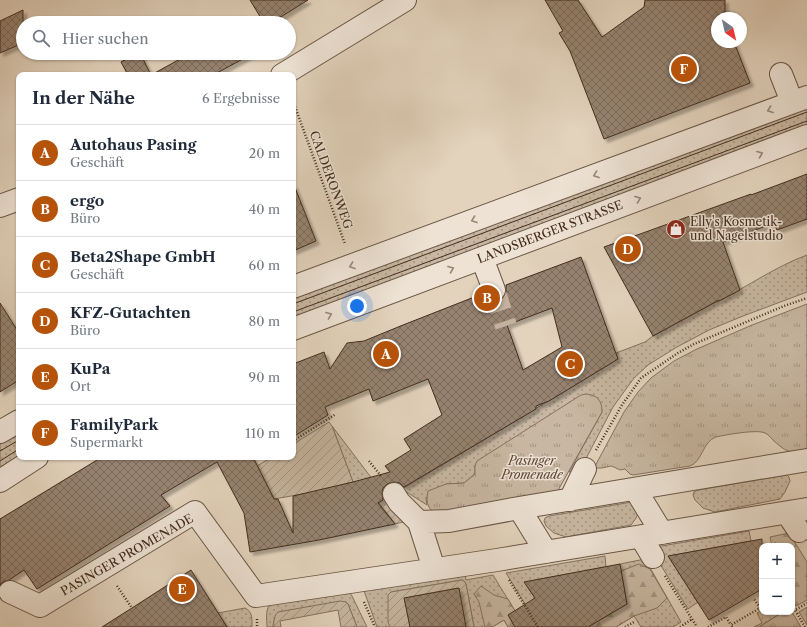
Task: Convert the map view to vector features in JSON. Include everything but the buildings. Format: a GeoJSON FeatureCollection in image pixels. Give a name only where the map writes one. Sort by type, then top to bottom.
{"type":"FeatureCollection","features":[{"type":"Feature","properties":{"kind":"street"},"geometry":{"type":"LineString","coordinates":[[287,72],[405,0]]}},
{"type":"Feature","properties":{"kind":"street"},"geometry":{"type":"LineString","coordinates":[[296,286],[800,99],[781,74]]}},
{"type":"Feature","properties":{"kind":"street","name":"LANDSBERGER STRASSE"},"geometry":{"type":"LineString","coordinates":[[296,328],[807,136]]}},
{"type":"Feature","properties":{"kind":"street"},"geometry":{"type":"LineString","coordinates":[[0,206],[16,200]]}},
{"type":"Feature","properties":{"kind":"street"},"geometry":{"type":"LineString","coordinates":[[482,258],[494,290]]}},
{"type":"Feature","properties":{"kind":"street"},"geometry":{"type":"LineString","coordinates":[[0,432],[16,423]]}},
{"type":"Feature","properties":{"kind":"street"},"geometry":{"type":"LineString","coordinates":[[0,481],[32,460]]}},
{"type":"Feature","properties":{"kind":"street"},"geometry":{"type":"LineString","coordinates":[[419,522],[449,521],[807,460]]}},
{"type":"Feature","properties":{"kind":"street"},"geometry":{"type":"LineString","coordinates":[[570,500],[585,469]]}},
{"type":"Feature","properties":{"kind":"street"},"geometry":{"type":"LineString","coordinates":[[635,489],[662,533]]}},
{"type":"Feature","properties":{"kind":"street"},"geometry":{"type":"LineString","coordinates":[[394,494],[399,502],[419,522],[434,569]]}},
{"type":"Feature","properties":{"kind":"street"},"geometry":{"type":"LineString","coordinates":[[519,508],[546,552]]}},
{"type":"Feature","properties":{"kind":"street","name":"PASINGER PROMENADE"},"geometry":{"type":"LineString","coordinates":[[10,592],[40,606],[195,512],[256,601],[356,585],[434,569],[501,567],[546,552],[797,511],[799,531]]}},
{"type":"Feature","properties":{"kind":"street"},"geometry":{"type":"LineString","coordinates":[[641,537],[653,556]]}},
{"type":"Feature","properties":{"kind":"path","name":"CALDERONWEG"},"geometry":{"type":"LineString","coordinates":[[296,109],[353,265]]}},
{"type":"Feature","properties":{"kind":"path"},"geometry":{"type":"LineString","coordinates":[[585,469],[622,405],[642,378],[678,353],[694,344],[784,306],[807,298]]}},
{"type":"Feature","properties":{"kind":"path"},"geometry":{"type":"LineString","coordinates":[[296,439],[336,414]]}},
{"type":"Feature","properties":{"kind":"path"},"geometry":{"type":"LineString","coordinates":[[653,556],[697,627]]}},
{"type":"Feature","properties":{"kind":"path"},"geometry":{"type":"LineString","coordinates":[[501,567],[538,627]]}},
{"type":"Feature","properties":{"kind":"path"},"geometry":{"type":"LineString","coordinates":[[356,585],[375,627]]}},
{"type":"Feature","properties":{"kind":"path"},"geometry":{"type":"LineString","coordinates":[[123,594],[132,608]]}},
{"type":"Feature","properties":{"kind":"path"},"geometry":{"type":"LineString","coordinates":[[708,627],[726,617],[731,626],[760,608],[754,599]]}},
{"type":"Feature","properties":{"kind":"path"},"geometry":{"type":"LineString","coordinates":[[806,627],[795,610],[807,603]]}},
{"type":"Feature","properties":{"kind":"path"},"geometry":{"type":"LineString","coordinates":[[680,627],[692,619]]}},
{"type":"Feature","properties":{"kind":"path"},"geometry":{"type":"LineString","coordinates":[[625,627],[634,622]]}},
{"type":"Feature","properties":{"kind":"green space"},"geometry":{"type":"Polygon","coordinates":[[[807,105],[807,128],[296,319],[296,296],[807,105]]]}},
{"type":"Feature","properties":{"kind":"green space"},"geometry":{"type":"Polygon","coordinates":[[[807,255],[807,292],[709,330],[648,365],[634,378],[613,407],[580,470],[569,472],[602,412],[475,466],[475,474],[464,483],[446,484],[426,498],[427,505],[402,489],[618,359],[616,353],[645,342],[653,336],[774,270],[807,255]]]}},
{"type":"Feature","properties":{"kind":"green space"},"geometry":{"type":"Polygon","coordinates":[[[807,304],[807,450],[789,451],[766,434],[761,432],[748,432],[720,436],[711,439],[698,460],[690,466],[633,475],[625,469],[620,470],[611,466],[594,468],[624,412],[638,392],[651,378],[674,361],[697,349],[752,325],[807,304]]]}},
{"type":"Feature","properties":{"kind":"green space","name":"Pasinger Promenade"},"geometry":{"type":"Polygon","coordinates":[[[586,394],[596,397],[600,401],[602,412],[556,494],[438,518],[430,509],[427,503],[428,491],[446,484],[464,483],[475,474],[475,466],[477,461],[581,395],[586,394]]]}},
{"type":"Feature","properties":{"kind":"green space"},"geometry":{"type":"Polygon","coordinates":[[[329,422],[332,426],[353,482],[308,493],[274,499],[257,466],[267,460],[296,460],[296,442],[329,422]]]}},
{"type":"Feature","properties":{"kind":"green space"},"geometry":{"type":"Polygon","coordinates":[[[332,426],[373,480],[353,482],[332,426]]]}},
{"type":"Feature","properties":{"kind":"green space"},"geometry":{"type":"Polygon","coordinates":[[[16,435],[16,459],[0,468],[0,444],[16,435]]]}},
{"type":"Feature","properties":{"kind":"green space"},"geometry":{"type":"Polygon","coordinates":[[[787,475],[790,481],[780,499],[715,512],[703,508],[695,500],[693,495],[694,492],[698,490],[787,475]]]}},
{"type":"Feature","properties":{"kind":"green space"},"geometry":{"type":"Polygon","coordinates":[[[361,480],[373,480],[404,521],[395,524],[361,480]]]}},
{"type":"Feature","properties":{"kind":"green space"},"geometry":{"type":"Polygon","coordinates":[[[638,501],[641,507],[631,525],[566,537],[554,533],[546,526],[544,521],[545,518],[549,516],[638,501]]]}},
{"type":"Feature","properties":{"kind":"green space"},"geometry":{"type":"Polygon","coordinates":[[[749,531],[751,541],[669,556],[698,602],[688,609],[650,548],[749,531]]]}},
{"type":"Feature","properties":{"kind":"green space"},"geometry":{"type":"Polygon","coordinates":[[[789,533],[807,562],[807,600],[796,606],[795,543],[771,543],[770,537],[789,533]]]}},
{"type":"Feature","properties":{"kind":"green space"},"geometry":{"type":"Polygon","coordinates":[[[605,556],[606,567],[525,582],[553,625],[539,627],[506,573],[605,556]]]}},
{"type":"Feature","properties":{"kind":"green space"},"geometry":{"type":"Polygon","coordinates":[[[645,559],[681,622],[673,627],[641,627],[634,616],[616,627],[588,627],[627,604],[620,564],[645,559]]]}},
{"type":"Feature","properties":{"kind":"green space"},"geometry":{"type":"Polygon","coordinates":[[[639,564],[650,569],[667,598],[657,608],[634,616],[616,627],[588,627],[627,604],[621,571],[639,564]]]}},
{"type":"Feature","properties":{"kind":"green space"},"geometry":{"type":"Polygon","coordinates":[[[464,570],[466,580],[493,575],[515,611],[508,615],[515,627],[508,627],[504,620],[492,627],[474,627],[466,584],[462,580],[391,592],[391,627],[377,627],[363,588],[464,570]]]}},
{"type":"Feature","properties":{"kind":"green space"},"geometry":{"type":"Polygon","coordinates":[[[462,580],[466,584],[474,627],[466,627],[458,588],[405,598],[410,627],[390,627],[388,622],[388,595],[391,592],[462,580]]]}},
{"type":"Feature","properties":{"kind":"green space"},"geometry":{"type":"Polygon","coordinates":[[[481,586],[494,595],[508,599],[515,611],[508,615],[515,627],[508,627],[504,620],[492,627],[485,627],[479,602],[474,594],[481,586]]]}},
{"type":"Feature","properties":{"kind":"green space"},"geometry":{"type":"Polygon","coordinates":[[[349,592],[367,627],[357,627],[348,604],[275,617],[273,627],[267,627],[267,612],[270,604],[349,592]]]}},
{"type":"Feature","properties":{"kind":"green space"},"geometry":{"type":"Polygon","coordinates":[[[340,601],[348,604],[357,627],[341,627],[338,610],[280,621],[281,627],[273,627],[275,617],[278,612],[340,601]]]}},
{"type":"Feature","properties":{"kind":"green space"},"geometry":{"type":"Polygon","coordinates":[[[807,607],[807,625],[799,612],[807,607]]]}},
{"type":"Feature","properties":{"kind":"green space"},"geometry":{"type":"Polygon","coordinates":[[[245,608],[251,614],[252,627],[227,627],[218,613],[245,608]]]}},
{"type":"Feature","properties":{"kind":"green space"},"geometry":{"type":"Polygon","coordinates":[[[759,612],[759,615],[778,615],[759,627],[754,627],[762,623],[757,613],[759,612]]]}},
{"type":"Feature","properties":{"kind":"green space"},"geometry":{"type":"Polygon","coordinates":[[[778,615],[794,615],[801,627],[759,627],[778,615]]]}},
{"type":"Feature","properties":{"kind":"tunnel"},"geometry":{"type":"LineString","coordinates":[[494,290],[506,326]]}},
{"type":"Feature","properties":{"kind":"tram line"},"geometry":{"type":"LineString","coordinates":[[296,303],[807,112]]}},
{"type":"Feature","properties":{"kind":"tram line"},"geometry":{"type":"LineString","coordinates":[[296,311],[807,121]]}},
{"type":"Feature","properties":{"kind":"tram line"},"geometry":{"type":"LineString","coordinates":[[0,451],[16,442]]}},
{"type":"Feature","properties":{"kind":"tram line"},"geometry":{"type":"LineString","coordinates":[[0,461],[16,451]]}},
{"type":"Feature","properties":{"kind":"place","name":"FamilyPark"},"geometry":{"type":"Point","coordinates":[684,69]}},
{"type":"Feature","properties":{"kind":"place","name":"Elly's Kosmetik- und Nagelstudio"},"geometry":{"type":"Point","coordinates":[676,229]}},
{"type":"Feature","properties":{"kind":"place","name":"KFZ-Gutachten"},"geometry":{"type":"Point","coordinates":[628,249]}},
{"type":"Feature","properties":{"kind":"place","name":"ergo"},"geometry":{"type":"Point","coordinates":[487,298]}},
{"type":"Feature","properties":{"kind":"place","name":"Autohaus Pasing"},"geometry":{"type":"Point","coordinates":[386,354]}},
{"type":"Feature","properties":{"kind":"place","name":"Beta2Shape GmbH"},"geometry":{"type":"Point","coordinates":[570,364]}},
{"type":"Feature","properties":{"kind":"place","name":"KuPa"},"geometry":{"type":"Point","coordinates":[182,589]}}]}
